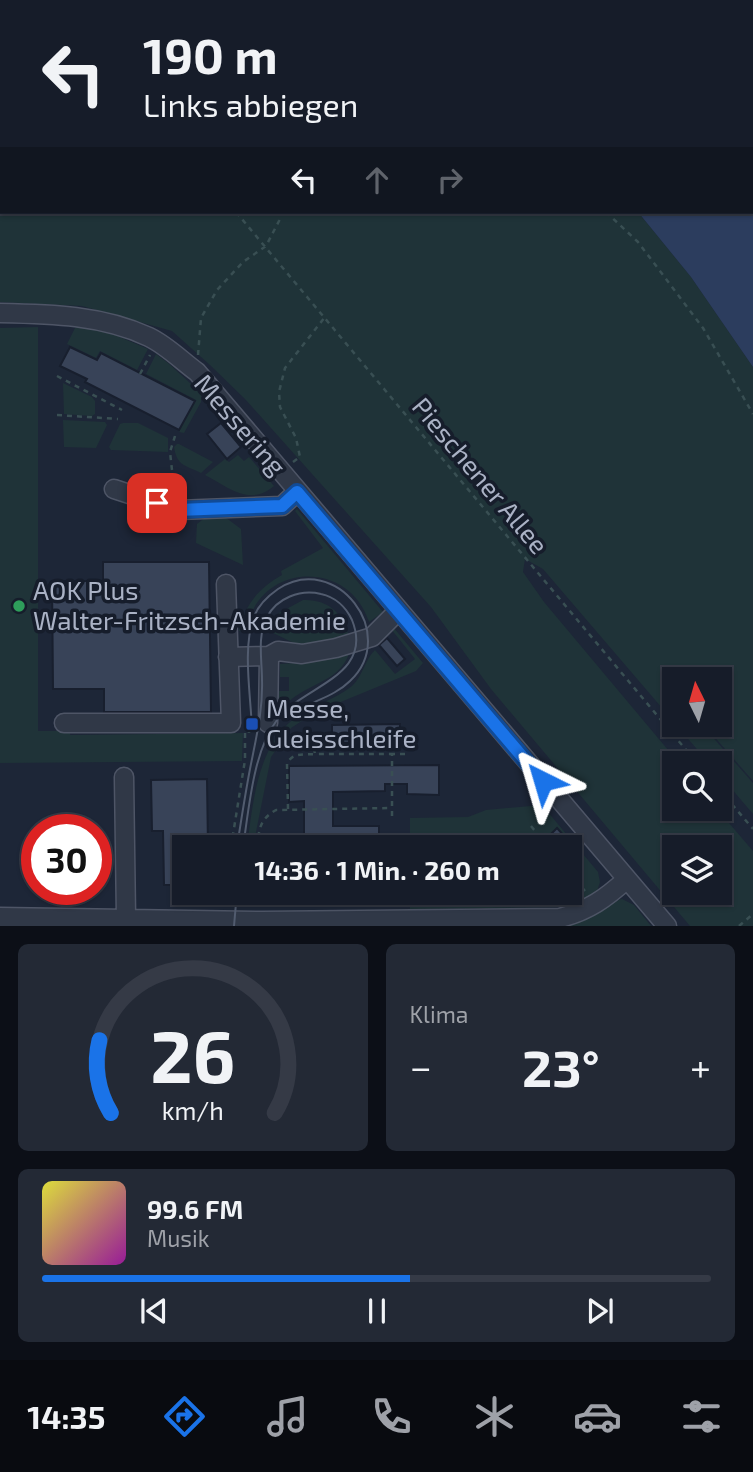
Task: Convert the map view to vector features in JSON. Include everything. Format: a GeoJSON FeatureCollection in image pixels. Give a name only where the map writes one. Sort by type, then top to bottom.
{"type":"FeatureCollection","features":[{"type":"Feature","properties":{"kind":"street","name":"Messering"},"geometry":{"type":"LineString","coordinates":[[0,313],[95,318],[150,337],[197,372],[667,926]]}},
{"type":"Feature","properties":{"kind":"street"},"geometry":{"type":"LineString","coordinates":[[114,489],[178,510],[282,506],[297,492]]}},
{"type":"Feature","properties":{"kind":"street"},"geometry":{"type":"LineString","coordinates":[[64,723],[231,723],[226,584]]}},
{"type":"Feature","properties":{"kind":"street"},"geometry":{"type":"LineString","coordinates":[[228,657],[269,656],[278,651],[302,654],[336,648],[368,639],[399,610]]}},
{"type":"Feature","properties":{"kind":"street"},"geometry":{"type":"LineString","coordinates":[[268,723],[269,656]]}},
{"type":"Feature","properties":{"kind":"street"},"geometry":{"type":"LineString","coordinates":[[124,777],[126,918]]}},
{"type":"Feature","properties":{"kind":"street"},"geometry":{"type":"LineString","coordinates":[[0,918],[212,919],[262,924],[560,918],[596,905],[627,879]]}},
{"type":"Feature","properties":{"kind":"path","name":"Pieschener Allee"},"geometry":{"type":"LineString","coordinates":[[238,214],[687,751]]}},
{"type":"Feature","properties":{"kind":"path"},"geometry":{"type":"LineString","coordinates":[[197,372],[201,318],[217,290],[243,262],[266,246],[281,214]]}},
{"type":"Feature","properties":{"kind":"path"},"geometry":{"type":"LineString","coordinates":[[608,214],[638,242],[703,328],[753,414]]}},
{"type":"Feature","properties":{"kind":"path"},"geometry":{"type":"LineString","coordinates":[[280,472],[300,457],[296,438],[280,407],[279,392],[285,368],[325,317]]}},
{"type":"Feature","properties":{"kind":"path"},"geometry":{"type":"LineString","coordinates":[[140,373],[156,342]]}},
{"type":"Feature","properties":{"kind":"path"},"geometry":{"type":"LineString","coordinates":[[57,376],[122,410]]}},
{"type":"Feature","properties":{"kind":"path"},"geometry":{"type":"LineString","coordinates":[[58,415],[118,419]]}},
{"type":"Feature","properties":{"kind":"path"},"geometry":{"type":"LineString","coordinates":[[172,470],[170,452],[175,436]]}},
{"type":"Feature","properties":{"kind":"path"},"geometry":{"type":"LineString","coordinates":[[233,835],[245,760],[245,720]]}},
{"type":"Feature","properties":{"kind":"path"},"geometry":{"type":"LineString","coordinates":[[314,748],[315,754]]}},
{"type":"Feature","properties":{"kind":"path"},"geometry":{"type":"LineString","coordinates":[[392,754],[392,816]]}},
{"type":"Feature","properties":{"kind":"path"},"geometry":{"type":"LineString","coordinates":[[288,809],[287,764],[294,755],[407,754]]}},
{"type":"Feature","properties":{"kind":"path"},"geometry":{"type":"LineString","coordinates":[[732,804],[753,829]]}},
{"type":"Feature","properties":{"kind":"path"},"geometry":{"type":"LineString","coordinates":[[259,835],[263,820],[276,810],[392,808]]}},
{"type":"Feature","properties":{"kind":"path"},"geometry":{"type":"LineString","coordinates":[[531,827],[537,835]]}},
{"type":"Feature","properties":{"kind":"path"},"geometry":{"type":"LineString","coordinates":[[582,888],[596,905]]}},
{"type":"Feature","properties":{"kind":"path"},"geometry":{"type":"LineString","coordinates":[[739,926],[753,914]]}},
{"type":"Feature","properties":{"kind":"green space"},"geometry":{"type":"Polygon","coordinates":[[[0,214],[640,214],[691,277],[753,367],[753,781],[732,757],[732,751],[727,751],[714,737],[732,737],[732,667],[662,667],[662,708],[543,569],[525,559],[523,572],[544,602],[669,751],[662,751],[662,821],[727,821],[753,851],[753,926],[690,926],[672,905],[732,905],[732,835],[662,835],[662,893],[491,689],[431,607],[245,399],[172,331],[82,306],[0,302],[0,214]]]}},
{"type":"Feature","properties":{"kind":"green space"},"geometry":{"type":"Polygon","coordinates":[[[81,326],[115,335],[148,349],[137,370],[100,351],[96,358],[67,344],[75,328],[81,326]]]}},
{"type":"Feature","properties":{"kind":"green space","name":"AOK Plus Walter-Fritzsch-Akademie"},"geometry":{"type":"Polygon","coordinates":[[[38,327],[38,731],[70,731],[70,735],[243,733],[242,761],[0,763],[0,328],[38,327]]]}},
{"type":"Feature","properties":{"kind":"green space"},"geometry":{"type":"Polygon","coordinates":[[[156,354],[201,393],[201,402],[184,433],[179,432],[196,400],[146,374],[156,354]]]}},
{"type":"Feature","properties":{"kind":"green space"},"geometry":{"type":"Polygon","coordinates":[[[63,383],[92,397],[95,401],[95,414],[64,414],[63,383]]]}},
{"type":"Feature","properties":{"kind":"green space"},"geometry":{"type":"Polygon","coordinates":[[[63,420],[105,422],[107,425],[96,448],[64,447],[63,420]]]}},
{"type":"Feature","properties":{"kind":"green space"},"geometry":{"type":"Polygon","coordinates":[[[123,423],[138,423],[168,438],[168,452],[111,450],[109,447],[123,423]]]}},
{"type":"Feature","properties":{"kind":"green space"},"geometry":{"type":"Polygon","coordinates":[[[177,444],[213,462],[201,473],[186,466],[177,458],[174,447],[177,444]]]}},
{"type":"Feature","properties":{"kind":"green space"},"geometry":{"type":"Polygon","coordinates":[[[238,455],[244,461],[249,457],[274,486],[265,492],[248,495],[205,475],[225,459],[229,462],[238,455]]]}},
{"type":"Feature","properties":{"kind":"green space"},"geometry":{"type":"Polygon","coordinates":[[[297,509],[383,612],[369,622],[358,601],[342,586],[323,578],[303,577],[284,581],[266,592],[253,609],[246,632],[239,631],[249,605],[266,585],[282,575],[281,571],[323,548],[295,511],[297,509]]]}},
{"type":"Feature","properties":{"kind":"green space"},"geometry":{"type":"Polygon","coordinates":[[[221,514],[241,529],[243,565],[196,543],[197,524],[206,517],[221,514]]]}},
{"type":"Feature","properties":{"kind":"green space"},"geometry":{"type":"Polygon","coordinates":[[[303,600],[320,602],[333,609],[343,621],[349,637],[302,647],[269,631],[279,613],[303,600]]]}},
{"type":"Feature","properties":{"kind":"green space"},"geometry":{"type":"Polygon","coordinates":[[[393,627],[423,663],[416,671],[314,713],[291,728],[271,757],[255,835],[249,835],[259,776],[272,744],[282,730],[302,713],[352,686],[375,650],[395,674],[415,659],[391,629],[393,627]]]}},
{"type":"Feature","properties":{"kind":"green space"},"geometry":{"type":"Polygon","coordinates":[[[351,649],[347,659],[336,672],[295,696],[274,717],[273,691],[289,691],[289,677],[280,677],[280,664],[295,663],[351,649]]]}},
{"type":"Feature","properties":{"kind":"green space"},"geometry":{"type":"Polygon","coordinates":[[[686,737],[713,737],[725,751],[699,751],[686,737]]]}},
{"type":"Feature","properties":{"kind":"green space"},"geometry":{"type":"Polygon","coordinates":[[[732,759],[753,783],[753,814],[732,789],[732,759]]]}},
{"type":"Feature","properties":{"kind":"green space"},"geometry":{"type":"Polygon","coordinates":[[[542,805],[567,835],[410,835],[410,818],[468,817],[486,810],[542,805]]]}},
{"type":"Feature","properties":{"kind":"green space"},"geometry":{"type":"Polygon","coordinates":[[[582,853],[598,872],[600,882],[597,891],[582,900],[582,853]]]}},
{"type":"Feature","properties":{"kind":"green space"},"geometry":{"type":"Polygon","coordinates":[[[622,899],[634,905],[651,926],[334,926],[535,925],[622,899]]]}},
{"type":"Feature","properties":{"kind":"green space"},"geometry":{"type":"Polygon","coordinates":[[[410,905],[569,905],[564,907],[410,909],[410,905]]]}},
{"type":"Feature","properties":{"kind":"water"},"geometry":{"type":"Polygon","coordinates":[[[640,214],[753,214],[753,367],[691,277],[640,214]]]}},
{"type":"Feature","properties":{"kind":"building"},"geometry":{"type":"Polygon","coordinates":[[[70,347],[97,360],[101,353],[195,401],[179,430],[85,382],[87,379],[60,366],[70,347]]]}},
{"type":"Feature","properties":{"kind":"building"},"geometry":{"type":"Polygon","coordinates":[[[221,423],[241,447],[227,459],[207,434],[221,423]]]}},
{"type":"Feature","properties":{"kind":"building"},"geometry":{"type":"Polygon","coordinates":[[[103,562],[209,562],[211,712],[104,712],[104,689],[53,689],[52,581],[103,581],[103,562]]]}},
{"type":"Feature","properties":{"kind":"building"},"geometry":{"type":"Polygon","coordinates":[[[387,638],[405,659],[397,666],[379,645],[387,638]]]}},
{"type":"Feature","properties":{"kind":"building"},"geometry":{"type":"Polygon","coordinates":[[[400,724],[400,742],[332,743],[332,725],[400,724]]]}},
{"type":"Feature","properties":{"kind":"building"},"geometry":{"type":"Polygon","coordinates":[[[439,765],[439,795],[407,794],[407,784],[385,784],[385,791],[333,792],[333,826],[379,826],[379,835],[261,835],[304,834],[304,801],[289,802],[289,766],[439,765]]]}},
{"type":"Feature","properties":{"kind":"building"},"geometry":{"type":"Polygon","coordinates":[[[207,779],[208,835],[172,835],[172,885],[164,885],[163,831],[152,831],[151,780],[207,779]]]}},
{"type":"Feature","properties":{"kind":"building"},"geometry":{"type":"Polygon","coordinates":[[[557,828],[563,835],[550,835],[557,828]]]}},
{"type":"Feature","properties":{"kind":"tram line"},"geometry":{"type":"LineString","coordinates":[[252,730],[248,643],[256,613],[264,601],[278,589],[300,580],[321,581],[339,589],[354,603],[364,621],[368,641],[364,662],[350,681],[332,694],[299,710]]}},
{"type":"Feature","properties":{"kind":"tram line"},"geometry":{"type":"LineString","coordinates":[[239,835],[260,714],[261,640],[264,624],[271,610],[290,596],[305,593],[326,595],[339,603],[352,620],[356,639],[353,655],[345,668],[332,679],[288,708],[269,733],[257,764],[245,835]]}},
{"type":"Feature","properties":{"kind":"tram line"},"geometry":{"type":"LineString","coordinates":[[234,926],[236,905]]}},
{"type":"Feature","properties":{"kind":"place","name":"AOK Plus Walter-Fritzsch-Akademie"},"geometry":{"type":"Point","coordinates":[19,606]}},
{"type":"Feature","properties":{"kind":"place","name":"Messe, Gleisschleife"},"geometry":{"type":"Point","coordinates":[252,724]}},
{"type":"Feature","properties":{"kind":"route"},"geometry":{"type":"LineString","coordinates":[[157,503],[178,510],[282,506],[297,492],[543,781]]}}]}
